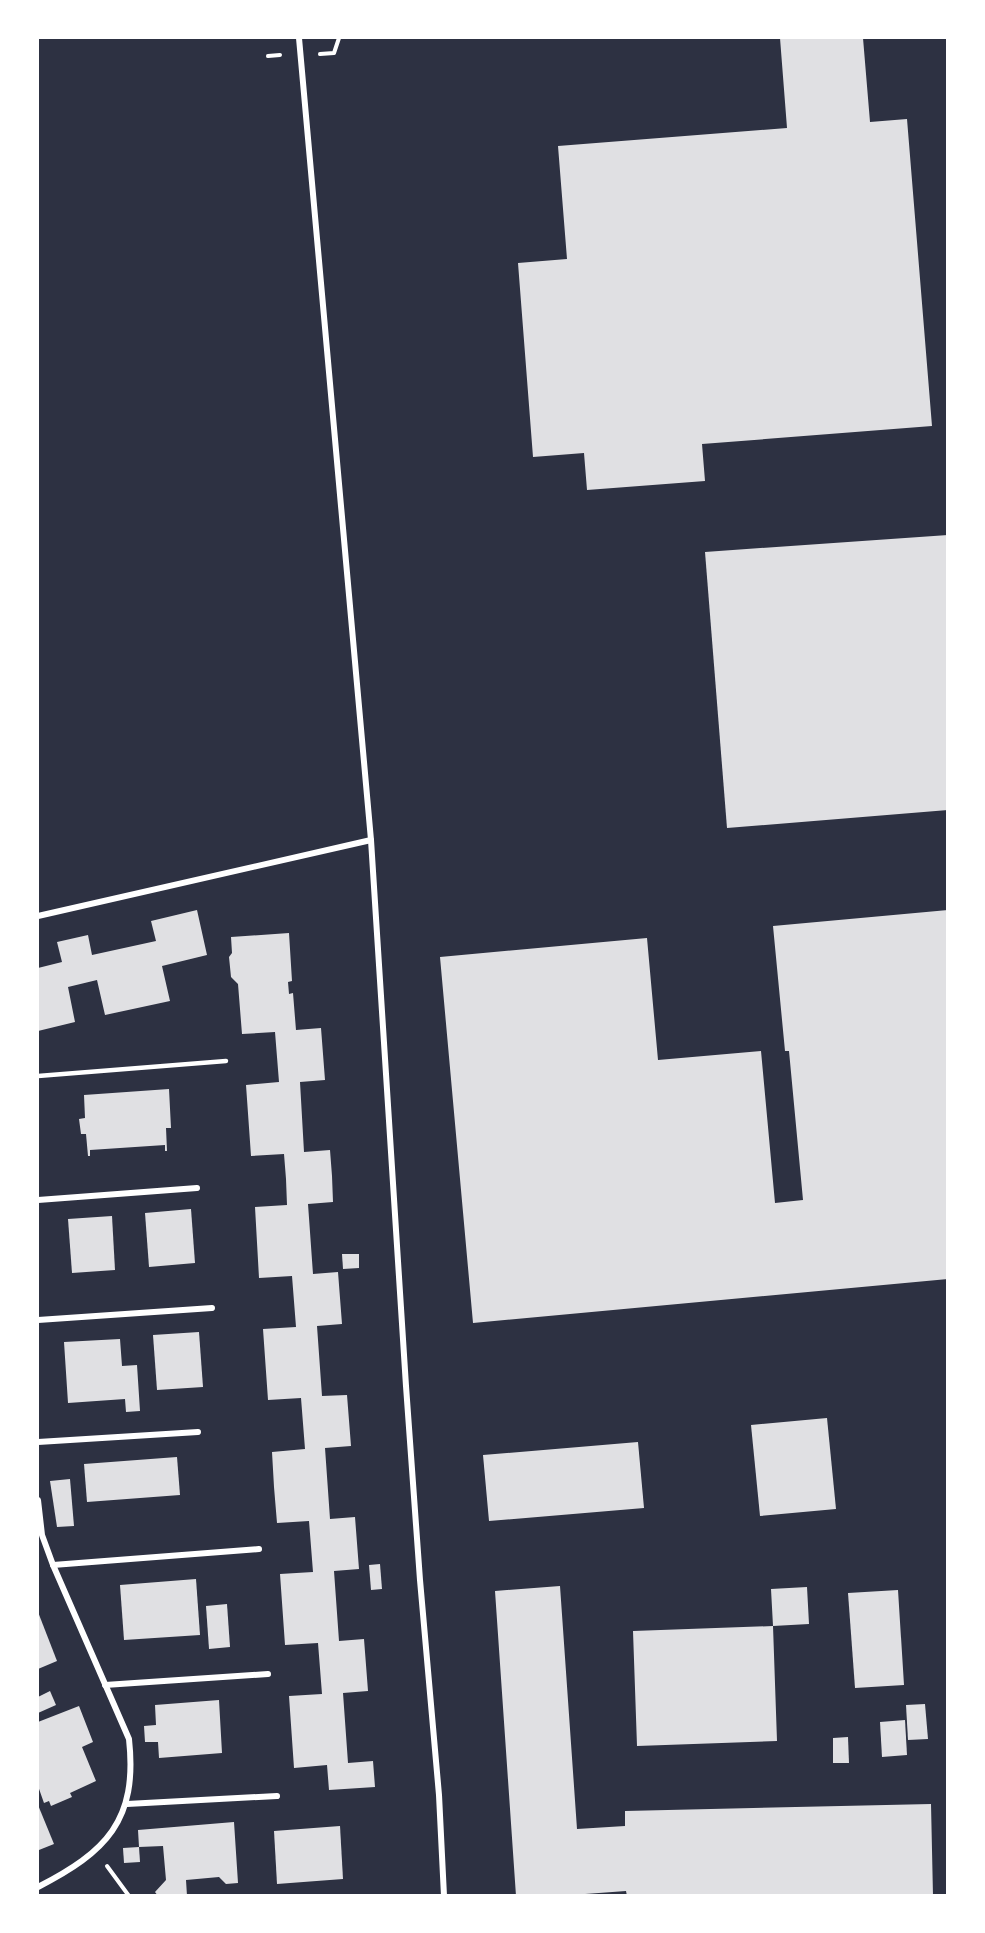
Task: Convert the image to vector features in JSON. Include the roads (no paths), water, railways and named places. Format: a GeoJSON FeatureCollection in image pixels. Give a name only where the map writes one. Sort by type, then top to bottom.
{"type":"FeatureCollection","features":[{"type":"Feature","properties":{"kind":"street"},"geometry":{"type":"LineString","coordinates":[[299,38],[381,977],[405,1386],[440,1795],[444,1896]]}},
{"type":"Feature","properties":{"kind":"street"},"geometry":{"type":"LineString","coordinates":[[38,916],[370,840]]}},
{"type":"Feature","properties":{"kind":"street"},"geometry":{"type":"LineString","coordinates":[[38,1200],[197,1188]]}},
{"type":"Feature","properties":{"kind":"street"},"geometry":{"type":"LineString","coordinates":[[38,1320],[212,1308]]}},
{"type":"Feature","properties":{"kind":"street"},"geometry":{"type":"LineString","coordinates":[[38,1442],[198,1432]]}},
{"type":"Feature","properties":{"kind":"street"},"geometry":{"type":"LineString","coordinates":[[38,1500],[40,1536],[129,1739],[132,1761],[127,1804],[121,1818],[96,1851],[38,1887]]}},
{"type":"Feature","properties":{"kind":"street"},"geometry":{"type":"LineString","coordinates":[[53,1565],[259,1549]]}},
{"type":"Feature","properties":{"kind":"street"},"geometry":{"type":"LineString","coordinates":[[105,1685],[268,1674]]}},
{"type":"Feature","properties":{"kind":"street"},"geometry":{"type":"LineString","coordinates":[[127,1804],[277,1796]]}},
{"type":"Feature","properties":{"kind":"lane"},"geometry":{"type":"LineString","coordinates":[[38,1076],[226,1061]]}}]}
